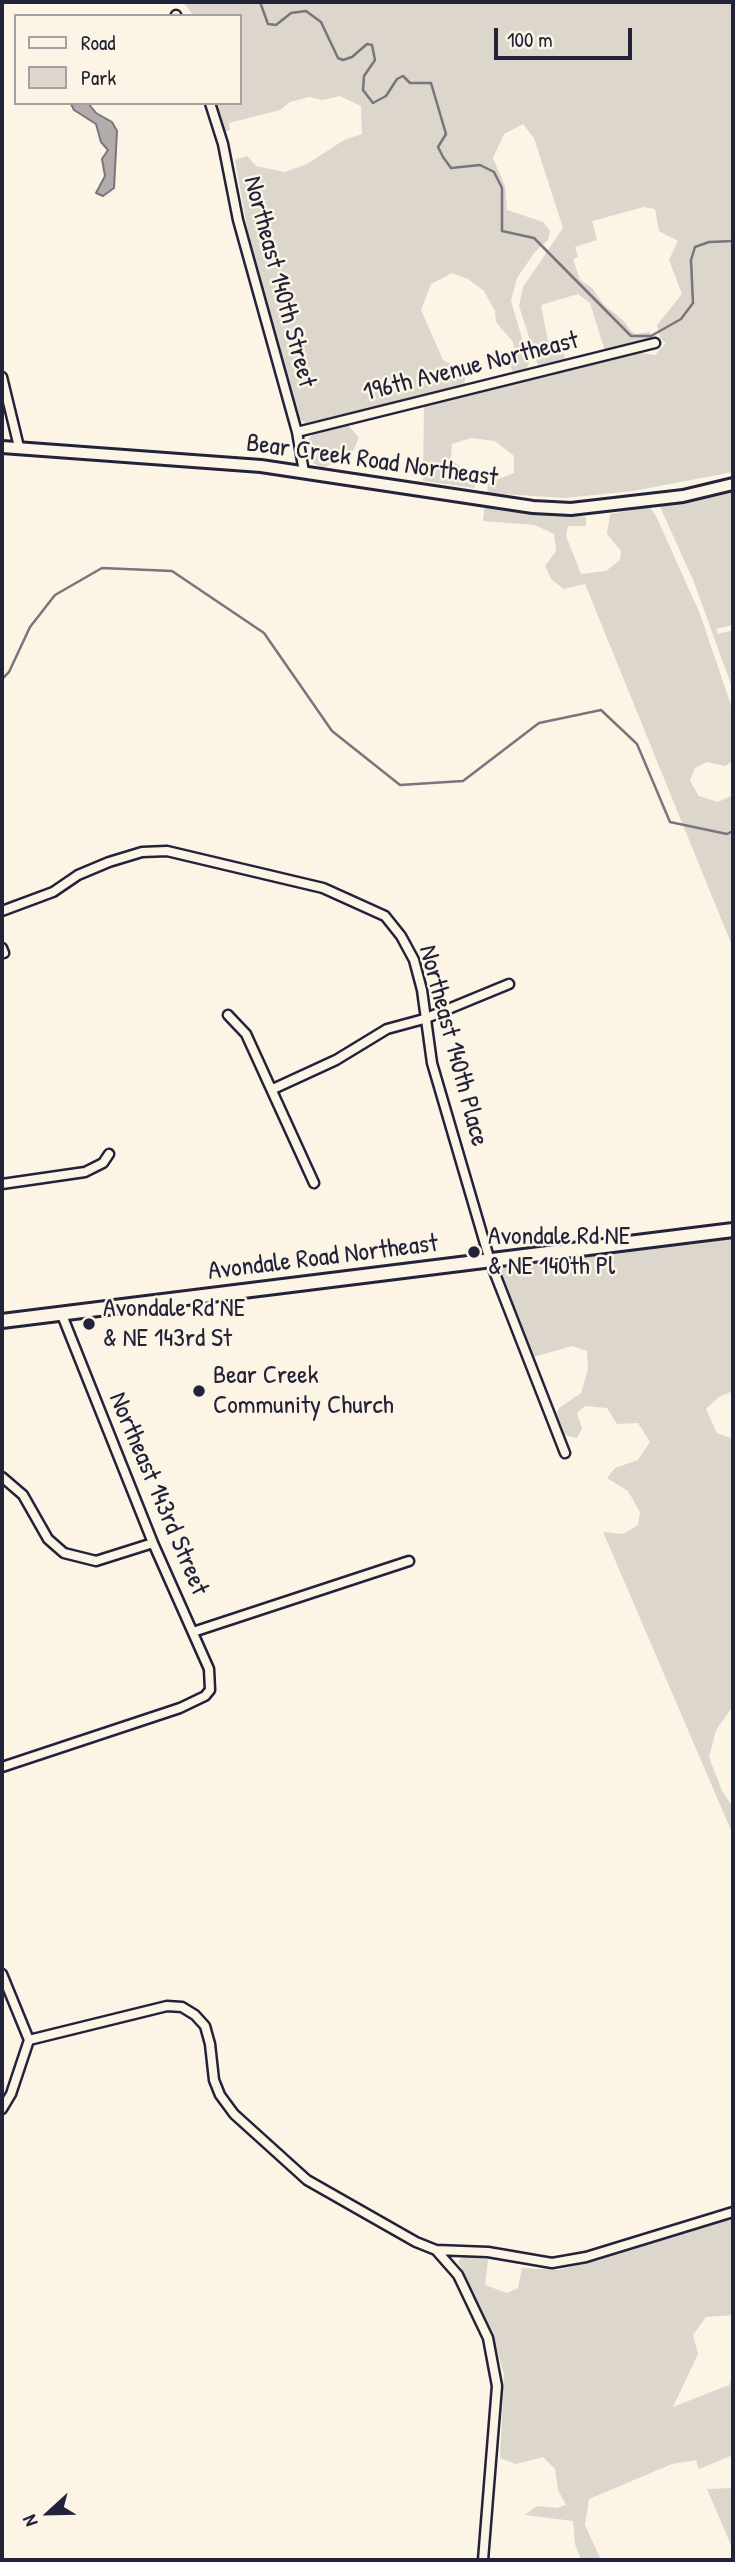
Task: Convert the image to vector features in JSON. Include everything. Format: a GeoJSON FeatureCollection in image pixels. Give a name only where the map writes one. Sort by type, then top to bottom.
{"type":"FeatureCollection","features":[{"type":"Feature","properties":{"kind":"main road","name":"Avondale Road Northeast"},"geometry":{"type":"LineString","coordinates":[[2,1321],[733,1230]]}},
{"type":"Feature","properties":{"kind":"street","name":"Northeast 140th Street"},"geometry":{"type":"LineString","coordinates":[[211,105],[223,144],[238,220],[297,432],[303,472]]}},
{"type":"Feature","properties":{"kind":"street","name":"196th Avenue Northeast"},"geometry":{"type":"LineString","coordinates":[[297,432],[655,343]]}},
{"type":"Feature","properties":{"kind":"street"},"geometry":{"type":"LineString","coordinates":[[2,377],[19,447]]}},
{"type":"Feature","properties":{"kind":"street","name":"Bear Creek Road Northeast"},"geometry":{"type":"LineString","coordinates":[[2,447],[261,466],[533,507],[571,509],[683,496],[733,484]]}},
{"type":"Feature","properties":{"kind":"street","name":"Northeast 140th Place"},"geometry":{"type":"LineString","coordinates":[[2,911],[53,892],[108,862],[142,852],[167,851],[212,859],[323,888],[385,916],[401,936],[419,980],[432,1063],[490,1261],[565,1453]]}},
{"type":"Feature","properties":{"kind":"street"},"geometry":{"type":"LineString","coordinates":[[273,1089],[336,1060],[371,1036],[424,1019],[509,984]]}},
{"type":"Feature","properties":{"kind":"street"},"geometry":{"type":"LineString","coordinates":[[228,1015],[246,1034],[314,1182]]}},
{"type":"Feature","properties":{"kind":"street"},"geometry":{"type":"LineString","coordinates":[[2,1184],[85,1172],[103,1163],[109,1154]]}},
{"type":"Feature","properties":{"kind":"street","name":"Northeast 143rd Street"},"geometry":{"type":"LineString","coordinates":[[2,1766],[180,1708],[205,1696],[210,1690],[209,1669],[153,1544],[62,1315]]}},
{"type":"Feature","properties":{"kind":"street"},"geometry":{"type":"LineString","coordinates":[[2,1477],[23,1496],[48,1539],[64,1553],[96,1561],[153,1544]]}},
{"type":"Feature","properties":{"kind":"street"},"geometry":{"type":"LineString","coordinates":[[193,1632],[409,1561]]}},
{"type":"Feature","properties":{"kind":"street"},"geometry":{"type":"LineString","coordinates":[[2,1974],[29,2040],[11,2094],[2,2109]]}},
{"type":"Feature","properties":{"kind":"street"},"geometry":{"type":"LineString","coordinates":[[29,2040],[167,2006],[182,2007],[195,2015],[205,2026],[220,2095],[244,2124],[307,2180],[416,2242],[436,2250],[488,2252],[552,2263],[586,2257],[733,2212]]}},
{"type":"Feature","properties":{"kind":"street"},"geometry":{"type":"LineString","coordinates":[[436,2250],[467,2290],[488,2338],[494,2363],[497,2386],[483,2560]]}},
{"type":"Feature","properties":{"kind":"green space"},"geometry":{"type":"Polygon","coordinates":[[[183,2],[733,2],[733,472],[633,491],[565,498],[487,493],[488,483],[514,473],[514,456],[495,441],[471,438],[452,444],[451,459],[474,478],[475,488],[423,481],[424,406],[635,352],[655,355],[666,343],[660,338],[657,325],[682,294],[669,260],[678,241],[659,231],[655,209],[644,207],[592,221],[597,240],[575,247],[578,257],[573,259],[580,280],[592,288],[604,305],[635,334],[650,332],[651,341],[605,351],[590,303],[578,294],[541,305],[548,341],[563,349],[565,359],[538,365],[519,306],[523,287],[563,228],[534,138],[523,124],[504,134],[493,158],[505,186],[507,210],[543,222],[550,231],[548,240],[535,252],[517,278],[511,301],[529,362],[527,369],[513,372],[510,365],[516,355],[513,342],[496,322],[495,311],[484,291],[468,279],[452,273],[431,284],[421,310],[443,360],[466,373],[464,386],[305,423],[299,418],[248,233],[235,160],[247,156],[256,166],[285,172],[307,164],[344,140],[362,134],[361,106],[340,96],[322,100],[309,97],[290,102],[280,110],[229,123],[230,130],[224,131],[215,105],[242,105],[242,14],[192,14],[183,2]]]}},
{"type":"Feature","properties":{"kind":"green space"},"geometry":{"type":"Polygon","coordinates":[[[348,425],[359,438],[352,453],[323,468],[313,463],[307,440],[315,433],[348,425]]]}},
{"type":"Feature","properties":{"kind":"green space"},"geometry":{"type":"Polygon","coordinates":[[[733,491],[733,625],[716,629],[718,634],[733,630],[733,690],[694,582],[660,507],[661,503],[733,491]]]}},
{"type":"Feature","properties":{"kind":"green space"},"geometry":{"type":"Polygon","coordinates":[[[485,503],[536,513],[586,517],[586,526],[568,526],[566,536],[581,574],[606,571],[620,560],[621,551],[607,534],[610,514],[650,507],[656,516],[700,614],[733,711],[733,761],[725,766],[707,762],[695,768],[690,781],[699,796],[718,802],[733,795],[733,948],[585,584],[564,589],[552,580],[545,566],[556,551],[554,534],[535,525],[483,521],[485,503]]]}},
{"type":"Feature","properties":{"kind":"green space"},"geometry":{"type":"Polygon","coordinates":[[[733,1237],[733,1391],[719,1397],[706,1409],[717,1433],[733,1439],[733,1706],[716,1730],[709,1757],[722,1791],[733,1807],[733,1835],[603,1532],[623,1534],[638,1525],[640,1512],[628,1491],[607,1478],[615,1468],[638,1460],[650,1442],[638,1423],[617,1424],[607,1408],[585,1406],[577,1413],[582,1428],[577,1438],[565,1435],[557,1414],[559,1408],[581,1393],[588,1369],[587,1351],[572,1346],[534,1357],[500,1270],[503,1265],[733,1237]]]}},
{"type":"Feature","properties":{"kind":"green space"},"geometry":{"type":"Polygon","coordinates":[[[733,2217],[733,2315],[706,2317],[693,2335],[698,2354],[673,2407],[729,2385],[733,2378],[733,2455],[699,2469],[696,2460],[672,2464],[589,2499],[585,2525],[601,2560],[581,2560],[575,2544],[573,2521],[525,2515],[537,2506],[557,2508],[566,2505],[558,2490],[555,2469],[543,2457],[516,2464],[500,2458],[504,2374],[492,2333],[458,2262],[462,2257],[488,2259],[485,2285],[507,2293],[518,2288],[522,2268],[558,2270],[600,2260],[733,2217]]]}},
{"type":"Feature","properties":{"kind":"green space"},"geometry":{"type":"Polygon","coordinates":[[[731,2488],[733,2491],[733,2550],[707,2489],[731,2488]]]}},
{"type":"Feature","properties":{"kind":"shaded area"},"geometry":{"type":"Polygon","coordinates":[[[72,105],[90,105],[96,113],[112,122],[117,131],[114,188],[103,196],[96,193],[105,176],[102,159],[108,150],[101,142],[96,124],[74,110],[72,105]]]}},
{"type":"Feature","properties":{"kind":"waterway"},"geometry":{"type":"LineString","coordinates":[[260,2],[268,24],[276,25],[291,13],[306,11],[321,22],[338,58],[343,60],[352,57],[367,44],[372,45],[375,60],[364,76],[363,90],[373,103],[386,96],[397,79],[403,76],[410,83],[431,83],[446,134],[438,147],[451,168],[480,165],[494,172],[502,188],[502,231],[534,238],[631,336],[651,336],[681,319],[693,303],[691,260],[695,247],[709,242],[733,241]]}},
{"type":"Feature","properties":{"kind":"waterway"},"geometry":{"type":"LineString","coordinates":[[2,679],[9,672],[30,627],[55,595],[102,568],[172,571],[264,633],[332,731],[400,785],[463,781],[539,723],[601,710],[637,744],[670,822],[727,834],[733,831]]}},
{"type":"Feature","properties":{"kind":"place","name":"Avondale Rd NE & NE 140th Pl"},"geometry":{"type":"Point","coordinates":[474,1252]}},
{"type":"Feature","properties":{"kind":"place","name":"Avondale Rd NE & NE 143rd St"},"geometry":{"type":"Point","coordinates":[89,1324]}},
{"type":"Feature","properties":{"kind":"place","name":"Bear Creek Community Church"},"geometry":{"type":"Point","coordinates":[199,1391]}}]}
